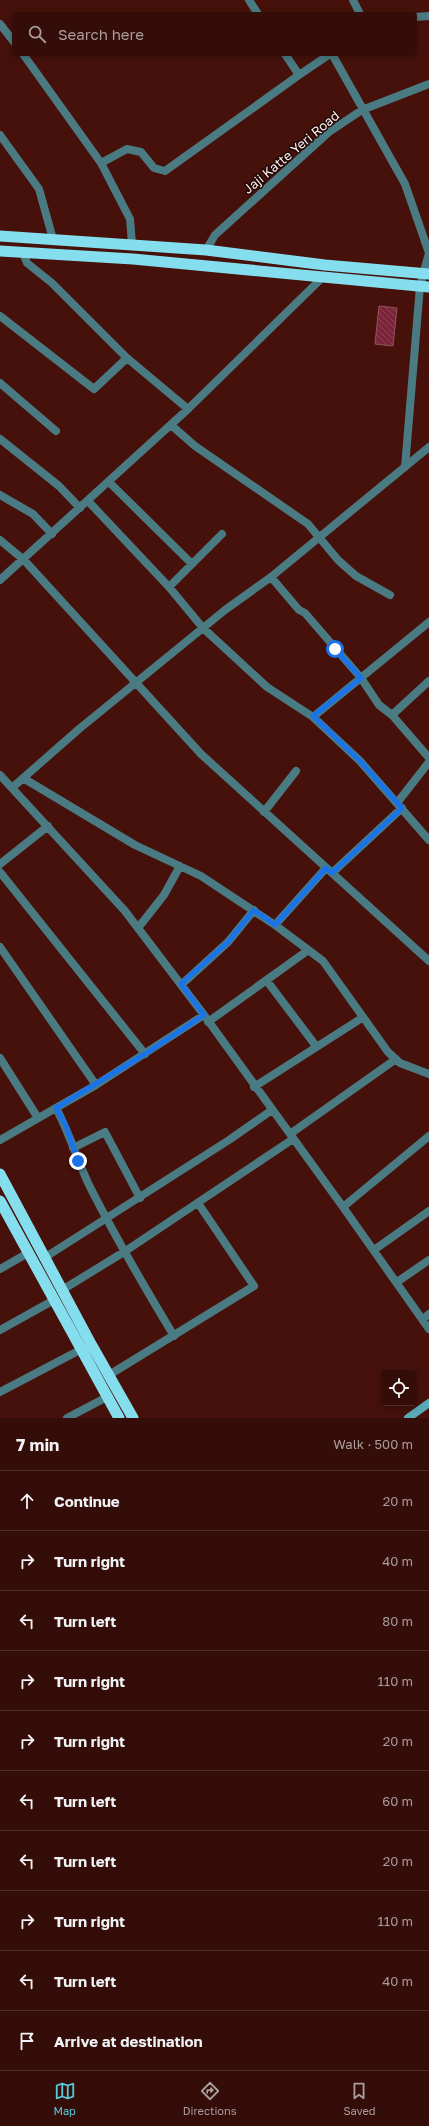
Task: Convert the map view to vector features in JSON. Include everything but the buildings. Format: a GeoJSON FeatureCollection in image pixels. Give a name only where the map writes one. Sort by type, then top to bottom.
{"type":"FeatureCollection","features":[{"type":"Feature","properties":{"kind":"highway"},"geometry":{"type":"LineString","coordinates":[[0,236],[206,250],[325,265],[426,274]]}},
{"type":"Feature","properties":{"kind":"highway"},"geometry":{"type":"LineString","coordinates":[[0,251],[132,259],[324,276],[425,287]]}},
{"type":"Feature","properties":{"kind":"highway"},"geometry":{"type":"LineString","coordinates":[[0,1174],[44,1258],[133,1418]]}},
{"type":"Feature","properties":{"kind":"highway"},"geometry":{"type":"LineString","coordinates":[[1,1205],[119,1418]]}},
{"type":"Feature","properties":{"kind":"main road"},"geometry":{"type":"LineString","coordinates":[[408,1418],[429,1403]]}},
{"type":"Feature","properties":{"kind":"street"},"geometry":{"type":"LineString","coordinates":[[249,0],[257,12]]}},
{"type":"Feature","properties":{"kind":"street"},"geometry":{"type":"LineString","coordinates":[[353,0],[359,12]]}},
{"type":"Feature","properties":{"kind":"street"},"geometry":{"type":"LineString","coordinates":[[417,17],[429,16]]}},
{"type":"Feature","properties":{"kind":"street"},"geometry":{"type":"LineString","coordinates":[[0,24],[12,39]]}},
{"type":"Feature","properties":{"kind":"street"},"geometry":{"type":"LineString","coordinates":[[23,56],[101,163],[130,219],[132,244]]}},
{"type":"Feature","properties":{"kind":"street"},"geometry":{"type":"LineString","coordinates":[[285,56],[298,75]]}},
{"type":"Feature","properties":{"kind":"street"},"geometry":{"type":"LineString","coordinates":[[101,163],[127,149],[141,152],[154,168],[165,171],[298,75],[328,56]]}},
{"type":"Feature","properties":{"kind":"street"},"geometry":{"type":"LineString","coordinates":[[332,56],[405,184],[429,253],[405,467]]}},
{"type":"Feature","properties":{"kind":"street","name":"Jaji Katte Yeri Road"},"geometry":{"type":"LineString","coordinates":[[206,250],[215,235],[241,210],[329,132],[362,110],[429,84]]}},
{"type":"Feature","properties":{"kind":"street"},"geometry":{"type":"LineString","coordinates":[[0,135],[40,189],[53,239]]}},
{"type":"Feature","properties":{"kind":"street"},"geometry":{"type":"LineString","coordinates":[[23,253],[27,263],[52,283],[126,358],[188,409]]}},
{"type":"Feature","properties":{"kind":"street"},"geometry":{"type":"LineString","coordinates":[[0,580],[24,560],[171,425],[324,276]]}},
{"type":"Feature","properties":{"kind":"street"},"geometry":{"type":"LineString","coordinates":[[0,316],[94,389],[126,358]]}},
{"type":"Feature","properties":{"kind":"street"},"geometry":{"type":"LineString","coordinates":[[0,383],[56,431]]}},
{"type":"Feature","properties":{"kind":"street"},"geometry":{"type":"LineString","coordinates":[[171,425],[196,446],[308,524],[338,560],[356,576],[390,595]]}},
{"type":"Feature","properties":{"kind":"street"},"geometry":{"type":"LineString","coordinates":[[0,439],[59,486],[80,508]]}},
{"type":"Feature","properties":{"kind":"street"},"geometry":{"type":"LineString","coordinates":[[13,788],[49,754],[203,628],[271,577],[429,447]]}},
{"type":"Feature","properties":{"kind":"street"},"geometry":{"type":"LineString","coordinates":[[109,482],[192,564]]}},
{"type":"Feature","properties":{"kind":"street"},"geometry":{"type":"LineString","coordinates":[[0,495],[32,514],[52,534]]}},
{"type":"Feature","properties":{"kind":"street"},"geometry":{"type":"LineString","coordinates":[[88,501],[169,587],[203,628],[267,687],[313,716],[360,761],[429,840]]}},
{"type":"Feature","properties":{"kind":"street"},"geometry":{"type":"LineString","coordinates":[[169,587],[222,534]]}},
{"type":"Feature","properties":{"kind":"street"},"geometry":{"type":"LineString","coordinates":[[0,540],[24,560],[201,754],[429,961]]}},
{"type":"Feature","properties":{"kind":"street"},"geometry":{"type":"LineString","coordinates":[[271,577],[299,610],[305,612],[361,678],[379,705],[392,715],[429,758]]}},
{"type":"Feature","properties":{"kind":"street"},"geometry":{"type":"LineString","coordinates":[[313,716],[429,622]]}},
{"type":"Feature","properties":{"kind":"street"},"geometry":{"type":"LineString","coordinates":[[392,715],[429,681]]}},
{"type":"Feature","properties":{"kind":"street"},"geometry":{"type":"LineString","coordinates":[[275,925],[329,871],[399,806],[429,762]]}},
{"type":"Feature","properties":{"kind":"street"},"geometry":{"type":"LineString","coordinates":[[264,812],[296,771]]}},
{"type":"Feature","properties":{"kind":"street"},"geometry":{"type":"LineString","coordinates":[[0,775],[48,826],[138,928],[206,1018],[254,1087],[343,1206],[397,1282],[426,1316],[429,1329]]}},
{"type":"Feature","properties":{"kind":"street"},"geometry":{"type":"LineString","coordinates":[[23,778],[135,845],[201,876],[275,925],[323,962],[362,1018],[396,1060],[429,1074]]}},
{"type":"Feature","properties":{"kind":"street"},"geometry":{"type":"LineString","coordinates":[[0,864],[48,826]]}},
{"type":"Feature","properties":{"kind":"street"},"geometry":{"type":"LineString","coordinates":[[138,928],[164,895],[180,866]]}},
{"type":"Feature","properties":{"kind":"street"},"geometry":{"type":"LineString","coordinates":[[0,872],[145,1054]]}},
{"type":"Feature","properties":{"kind":"street"},"geometry":{"type":"LineString","coordinates":[[181,984],[228,942],[254,910]]}},
{"type":"Feature","properties":{"kind":"street"},"geometry":{"type":"LineString","coordinates":[[0,947],[96,1085]]}},
{"type":"Feature","properties":{"kind":"street"},"geometry":{"type":"LineString","coordinates":[[0,1140],[96,1085],[267,981],[307,951]]}},
{"type":"Feature","properties":{"kind":"street"},"geometry":{"type":"LineString","coordinates":[[267,981],[316,1046]]}},
{"type":"Feature","properties":{"kind":"street"},"geometry":{"type":"LineString","coordinates":[[254,1087],[362,1018]]}},
{"type":"Feature","properties":{"kind":"street"},"geometry":{"type":"LineString","coordinates":[[0,1058],[38,1118]]}},
{"type":"Feature","properties":{"kind":"street"},"geometry":{"type":"LineString","coordinates":[[62,1290],[124,1252],[198,1203],[292,1137],[396,1060]]}},
{"type":"Feature","properties":{"kind":"street"},"geometry":{"type":"LineString","coordinates":[[56,1108],[66,1126],[73,1148],[91,1189],[124,1252],[174,1336]]}},
{"type":"Feature","properties":{"kind":"street"},"geometry":{"type":"LineString","coordinates":[[44,1258],[140,1198],[272,1110]]}},
{"type":"Feature","properties":{"kind":"street"},"geometry":{"type":"LineString","coordinates":[[73,1148],[105,1132],[140,1198]]}},
{"type":"Feature","properties":{"kind":"street"},"geometry":{"type":"LineString","coordinates":[[343,1206],[429,1136]]}},
{"type":"Feature","properties":{"kind":"street"},"geometry":{"type":"LineString","coordinates":[[109,1375],[254,1286],[198,1203]]}},
{"type":"Feature","properties":{"kind":"street"},"geometry":{"type":"LineString","coordinates":[[374,1250],[429,1211]]}},
{"type":"Feature","properties":{"kind":"street"},"geometry":{"type":"LineString","coordinates":[[0,1269],[28,1253]]}},
{"type":"Feature","properties":{"kind":"street"},"geometry":{"type":"LineString","coordinates":[[397,1282],[429,1260]]}},
{"type":"Feature","properties":{"kind":"street"},"geometry":{"type":"LineString","coordinates":[[0,1330],[54,1300]]}},
{"type":"Feature","properties":{"kind":"street"},"geometry":{"type":"LineString","coordinates":[[0,1392],[80,1350]]}},
{"type":"Feature","properties":{"kind":"street"},"geometry":{"type":"LineString","coordinates":[[67,1418],[107,1397]]}},
{"type":"Feature","properties":{"kind":"route"},"geometry":{"type":"LineString","coordinates":[[78,1161],[66,1126],[56,1108],[96,1085],[204,1015],[181,984],[201,968],[228,942],[254,910],[275,925],[326,868],[332,873],[402,808],[360,761],[313,716],[361,678],[335,649]]}}]}
